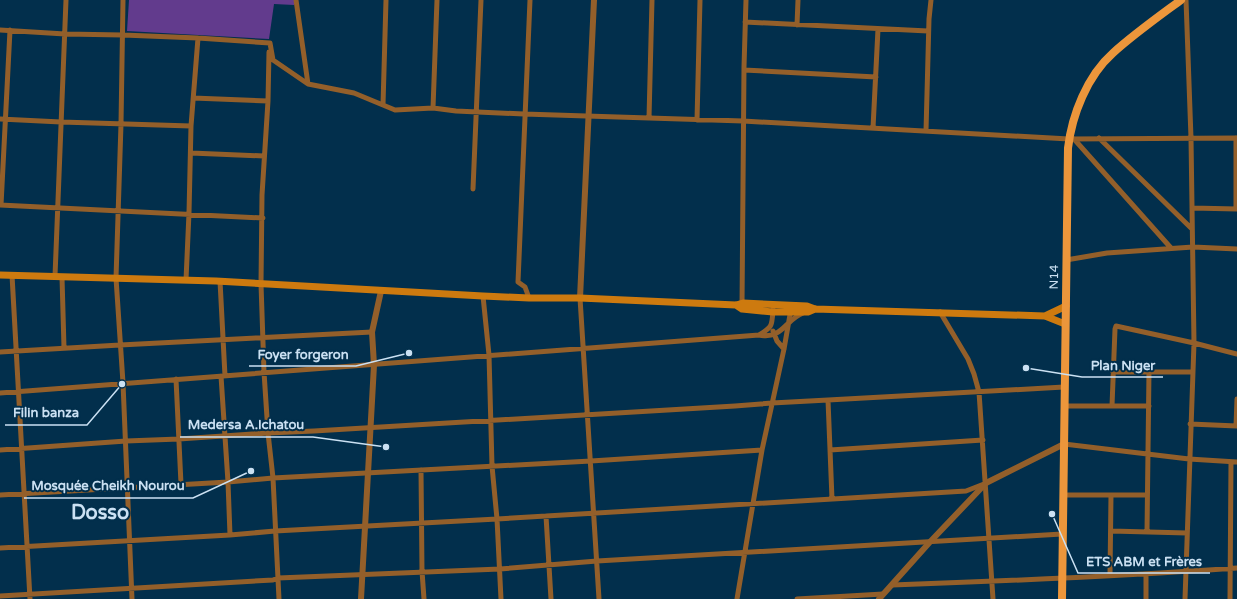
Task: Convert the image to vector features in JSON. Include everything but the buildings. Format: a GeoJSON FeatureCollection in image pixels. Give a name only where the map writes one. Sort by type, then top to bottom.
{"type":"FeatureCollection","features":[{"type":"Feature","properties":{"kind":"main road","name":"N14"},"geometry":{"type":"LineString","coordinates":[[1062,599],[1068,148],[1077,108],[1095,74],[1112,54],[1181,0]]}},
{"type":"Feature","properties":{"kind":"main road"},"geometry":{"type":"LineString","coordinates":[[0,274],[220,281],[483,296],[580,298],[773,308],[807,306],[815,309],[1046,316],[1065,324]]}},
{"type":"Feature","properties":{"kind":"main road"},"geometry":{"type":"LineString","coordinates":[[1046,316],[1066,306]]}},
{"type":"Feature","properties":{"kind":"main road"},"geometry":{"type":"LineString","coordinates":[[791,308],[808,312],[815,309]]}},
{"type":"Feature","properties":{"kind":"street"},"geometry":{"type":"LineString","coordinates":[[64,348],[58,277],[57,207],[66,0]]}},
{"type":"Feature","properties":{"kind":"street"},"geometry":{"type":"LineString","coordinates":[[123,0],[116,278],[126,441],[132,599]]}},
{"type":"Feature","properties":{"kind":"street"},"geometry":{"type":"LineString","coordinates":[[296,0],[308,84]]}},
{"type":"Feature","properties":{"kind":"street"},"geometry":{"type":"LineString","coordinates":[[383,105],[386,0]]}},
{"type":"Feature","properties":{"kind":"street"},"geometry":{"type":"LineString","coordinates":[[433,108],[437,0]]}},
{"type":"Feature","properties":{"kind":"street"},"geometry":{"type":"LineString","coordinates":[[473,189],[481,0]]}},
{"type":"Feature","properties":{"kind":"street"},"geometry":{"type":"LineString","coordinates":[[529,298],[525,287],[518,282],[530,0]]}},
{"type":"Feature","properties":{"kind":"street"},"geometry":{"type":"LineString","coordinates":[[594,0],[580,298],[599,599]]}},
{"type":"Feature","properties":{"kind":"street"},"geometry":{"type":"LineString","coordinates":[[649,118],[652,0]]}},
{"type":"Feature","properties":{"kind":"street"},"geometry":{"type":"LineString","coordinates":[[697,120],[700,0]]}},
{"type":"Feature","properties":{"kind":"street"},"geometry":{"type":"LineString","coordinates":[[740,306],[746,0]]}},
{"type":"Feature","properties":{"kind":"street"},"geometry":{"type":"LineString","coordinates":[[797,25],[798,0]]}},
{"type":"Feature","properties":{"kind":"street"},"geometry":{"type":"LineString","coordinates":[[926,131],[928,31],[931,0]]}},
{"type":"Feature","properties":{"kind":"street"},"geometry":{"type":"LineString","coordinates":[[1185,599],[1194,343],[1191,138],[1186,0]]}},
{"type":"Feature","properties":{"kind":"street"},"geometry":{"type":"LineString","coordinates":[[745,22],[928,31]]}},
{"type":"Feature","properties":{"kind":"street"},"geometry":{"type":"LineString","coordinates":[[873,128],[878,28]]}},
{"type":"Feature","properties":{"kind":"street"},"geometry":{"type":"LineString","coordinates":[[0,30],[65,34],[198,38],[270,43]]}},
{"type":"Feature","properties":{"kind":"street"},"geometry":{"type":"LineString","coordinates":[[10,30],[2,119],[0,205],[190,213],[263,218]]}},
{"type":"Feature","properties":{"kind":"street"},"geometry":{"type":"LineString","coordinates":[[186,280],[190,213],[191,126],[198,38]]}},
{"type":"Feature","properties":{"kind":"street"},"geometry":{"type":"LineString","coordinates":[[270,43],[273,60],[308,84],[354,93],[395,110],[433,108],[456,111],[588,117],[744,121],[1071,139],[1236,138],[1236,209],[1192,208]]}},
{"type":"Feature","properties":{"kind":"street"},"geometry":{"type":"LineString","coordinates":[[270,43],[262,195],[263,218],[261,284],[264,372],[279,599]]}},
{"type":"Feature","properties":{"kind":"street"},"geometry":{"type":"LineString","coordinates":[[744,70],[876,77]]}},
{"type":"Feature","properties":{"kind":"street"},"geometry":{"type":"LineString","coordinates":[[193,98],[268,101]]}},
{"type":"Feature","properties":{"kind":"street"},"geometry":{"type":"LineString","coordinates":[[2,119],[191,126]]}},
{"type":"Feature","properties":{"kind":"street"},"geometry":{"type":"LineString","coordinates":[[1099,138],[1192,229]]}},
{"type":"Feature","properties":{"kind":"street"},"geometry":{"type":"LineString","coordinates":[[1071,139],[1171,248]]}},
{"type":"Feature","properties":{"kind":"street"},"geometry":{"type":"LineString","coordinates":[[191,153],[264,156]]}},
{"type":"Feature","properties":{"kind":"street"},"geometry":{"type":"LineString","coordinates":[[1066,260],[1107,253],[1171,248],[1192,247],[1237,249]]}},
{"type":"Feature","properties":{"kind":"street"},"geometry":{"type":"LineString","coordinates":[[12,275],[30,597]]}},
{"type":"Feature","properties":{"kind":"street"},"geometry":{"type":"LineString","coordinates":[[220,281],[223,340],[224,436],[228,482],[230,535]]}},
{"type":"Feature","properties":{"kind":"street"},"geometry":{"type":"LineString","coordinates":[[361,599],[374,365],[372,332],[381,291]]}},
{"type":"Feature","properties":{"kind":"street"},"geometry":{"type":"LineString","coordinates":[[483,296],[489,355],[492,466],[497,519],[501,599]]}},
{"type":"Feature","properties":{"kind":"street"},"geometry":{"type":"LineString","coordinates":[[771,335],[773,308]]}},
{"type":"Feature","properties":{"kind":"street"},"geometry":{"type":"LineString","coordinates":[[737,599],[762,450],[784,349],[791,308]]}},
{"type":"Feature","properties":{"kind":"street"},"geometry":{"type":"LineString","coordinates":[[0,393],[489,355],[771,335],[782,330],[795,317],[808,312]]}},
{"type":"Feature","properties":{"kind":"street"},"geometry":{"type":"LineString","coordinates":[[940,312],[968,359],[979,392],[993,599]]}},
{"type":"Feature","properties":{"kind":"street"},"geometry":{"type":"LineString","coordinates":[[759,335],[770,329],[772,326]]}},
{"type":"Feature","properties":{"kind":"street"},"geometry":{"type":"LineString","coordinates":[[1112,406],[1116,326],[1237,354]]}},
{"type":"Feature","properties":{"kind":"street"},"geometry":{"type":"LineString","coordinates":[[0,352],[372,332]]}},
{"type":"Feature","properties":{"kind":"street"},"geometry":{"type":"LineString","coordinates":[[771,335],[784,349]]}},
{"type":"Feature","properties":{"kind":"street"},"geometry":{"type":"LineString","coordinates":[[1146,532],[1149,371]]}},
{"type":"Feature","properties":{"kind":"street"},"geometry":{"type":"LineString","coordinates":[[1113,372],[1192,372]]}},
{"type":"Feature","properties":{"kind":"street"},"geometry":{"type":"LineString","coordinates":[[176,379],[181,484]]}},
{"type":"Feature","properties":{"kind":"street"},"geometry":{"type":"LineString","coordinates":[[0,450],[126,441],[1064,387]]}},
{"type":"Feature","properties":{"kind":"street"},"geometry":{"type":"LineString","coordinates":[[1190,424],[1236,426],[1237,398]]}},
{"type":"Feature","properties":{"kind":"street"},"geometry":{"type":"LineString","coordinates":[[828,400],[832,499]]}},
{"type":"Feature","properties":{"kind":"street"},"geometry":{"type":"LineString","coordinates":[[1064,406],[1149,406]]}},
{"type":"Feature","properties":{"kind":"street"},"geometry":{"type":"LineString","coordinates":[[830,450],[983,440]]}},
{"type":"Feature","properties":{"kind":"street"},"geometry":{"type":"LineString","coordinates":[[0,548],[966,491],[986,484],[1064,444],[1189,459],[1234,462],[1230,599]]}},
{"type":"Feature","properties":{"kind":"street"},"geometry":{"type":"LineString","coordinates":[[0,495],[762,450]]}},
{"type":"Feature","properties":{"kind":"street"},"geometry":{"type":"LineString","coordinates":[[421,470],[422,571],[424,599]]}},
{"type":"Feature","properties":{"kind":"street"},"geometry":{"type":"LineString","coordinates":[[797,599],[881,597],[929,543],[986,484]]}},
{"type":"Feature","properties":{"kind":"street"},"geometry":{"type":"LineString","coordinates":[[1063,495],[1147,495]]}},
{"type":"Feature","properties":{"kind":"street"},"geometry":{"type":"LineString","coordinates":[[1110,575],[1111,495]]}},
{"type":"Feature","properties":{"kind":"street"},"geometry":{"type":"LineString","coordinates":[[546,516],[551,599]]}},
{"type":"Feature","properties":{"kind":"street"},"geometry":{"type":"LineString","coordinates":[[1111,531],[1187,533]]}},
{"type":"Feature","properties":{"kind":"street"},"geometry":{"type":"LineString","coordinates":[[0,596],[30,597],[273,580],[278,578],[500,568],[1062,534]]}},
{"type":"Feature","properties":{"kind":"street"},"geometry":{"type":"LineString","coordinates":[[892,585],[992,582],[1237,568]]}},
{"type":"Feature","properties":{"kind":"street"},"geometry":{"type":"LineString","coordinates":[[1146,574],[1146,599]]}},
{"type":"Feature","properties":{"kind":"shaded area"},"geometry":{"type":"Polygon","coordinates":[[[129,0],[294,0],[294,5],[274,4],[269,39],[127,31],[129,0]]]}},
{"type":"Feature","properties":{"kind":"place","name":"Foyer forgeron"},"geometry":{"type":"Point","coordinates":[409,353]}},
{"type":"Feature","properties":{"kind":"place","name":"Plan Niger"},"geometry":{"type":"Point","coordinates":[1026,368]}},
{"type":"Feature","properties":{"kind":"place","name":"Filin banza"},"geometry":{"type":"Point","coordinates":[122,384]}},
{"type":"Feature","properties":{"kind":"place","name":"Medersa A.Ichatou"},"geometry":{"type":"Point","coordinates":[386,447]}},
{"type":"Feature","properties":{"kind":"place","name":"Mosquée Cheikh Nourou"},"geometry":{"type":"Point","coordinates":[251,471]}},
{"type":"Feature","properties":{"kind":"place","name":"ETS ABM et Frères"},"geometry":{"type":"Point","coordinates":[1052,514]}},
{"type":"Feature","properties":{"kind":"district","name":"Dosso"},"geometry":{"type":"Point","coordinates":[100,513]}}]}
